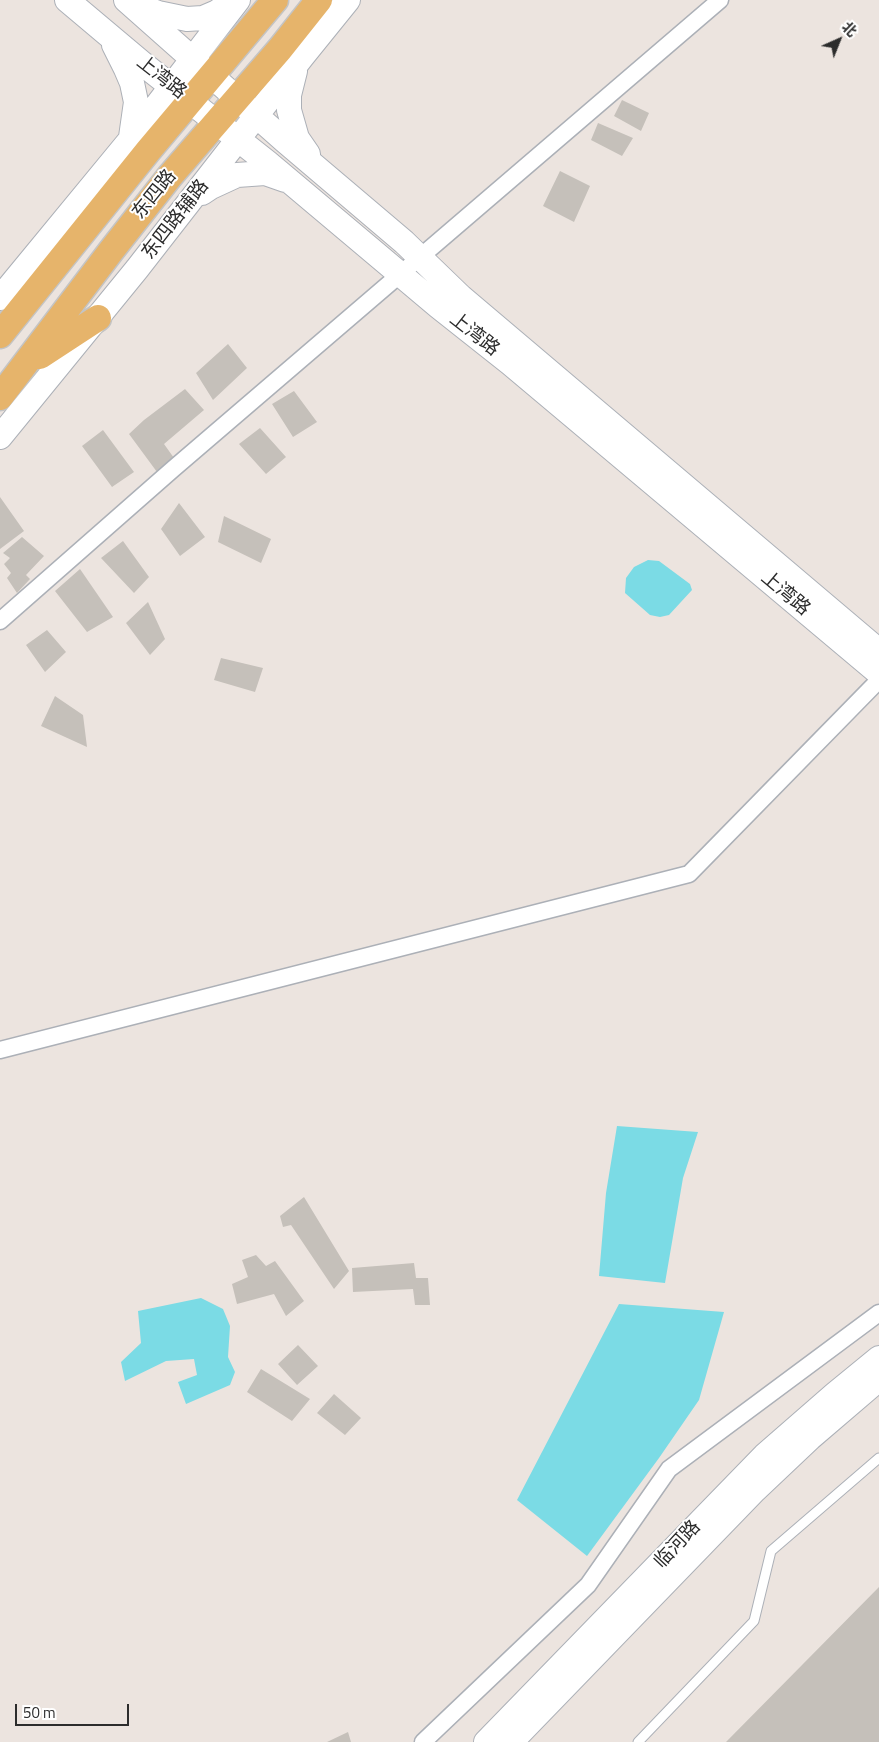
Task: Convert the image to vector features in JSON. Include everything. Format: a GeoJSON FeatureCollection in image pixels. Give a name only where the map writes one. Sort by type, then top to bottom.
{"type":"FeatureCollection","features":[{"type":"Feature","properties":{"kind":"main road","name":"上湾路"},"geometry":{"type":"LineString","coordinates":[[66,0],[239,139],[438,306],[526,376],[879,673]]}},
{"type":"Feature","properties":{"kind":"main road","name":"上湾路"},"geometry":{"type":"LineString","coordinates":[[127,0],[420,257],[461,297],[879,651]]}},
{"type":"Feature","properties":{"kind":"main road"},"geometry":{"type":"LineString","coordinates":[[127,0],[142,8],[187,19],[203,18],[217,12],[234,0]]}},
{"type":"Feature","properties":{"kind":"main road"},"geometry":{"type":"LineString","coordinates":[[0,298],[131,139],[181,94],[193,58],[238,0]]}},
{"type":"Feature","properties":{"kind":"main road","name":"东四路"},"geometry":{"type":"LineString","coordinates":[[0,335],[109,200],[181,94],[213,75],[275,0]]}},
{"type":"Feature","properties":{"kind":"main road"},"geometry":{"type":"LineString","coordinates":[[320,0],[296,64],[289,94],[289,110],[297,138],[324,173]]}},
{"type":"Feature","properties":{"kind":"main road","name":"东四路"},"geometry":{"type":"LineString","coordinates":[[0,397],[110,251],[170,176],[320,0]]}},
{"type":"Feature","properties":{"kind":"main road","name":"东四路辅路"},"geometry":{"type":"LineString","coordinates":[[0,437],[188,206],[296,64],[348,0]]}},
{"type":"Feature","properties":{"kind":"main road"},"geometry":{"type":"LineString","coordinates":[[98,27],[116,48],[132,83],[136,102],[131,139],[125,162],[109,200]]}},
{"type":"Feature","properties":{"kind":"main road"},"geometry":{"type":"LineString","coordinates":[[188,206],[211,187],[237,175],[265,173],[294,184]]}},
{"type":"Feature","properties":{"kind":"main road"},"geometry":{"type":"LineString","coordinates":[[0,308],[52,271]]}},
{"type":"Feature","properties":{"kind":"main road"},"geometry":{"type":"LineString","coordinates":[[22,368],[98,318]]}},
{"type":"Feature","properties":{"kind":"main road","name":"临河路"},"geometry":{"type":"LineString","coordinates":[[486,1742],[765,1455],[834,1394],[879,1358]]}},
{"type":"Feature","properties":{"kind":"main road","name":"临河路"},"geometry":{"type":"LineString","coordinates":[[511,1742],[755,1490],[810,1438],[879,1379]]}},
{"type":"Feature","properties":{"kind":"street"},"geometry":{"type":"LineString","coordinates":[[0,621],[400,274],[720,0]]}},
{"type":"Feature","properties":{"kind":"street"},"geometry":{"type":"LineString","coordinates":[[0,1050],[689,874],[879,680]]}},
{"type":"Feature","properties":{"kind":"street"},"geometry":{"type":"LineString","coordinates":[[423,1742],[588,1585],[669,1469],[879,1314]]}},
{"type":"Feature","properties":{"kind":"lane"},"geometry":{"type":"LineString","coordinates":[[638,1742],[754,1621],[771,1551],[879,1458]]}},
{"type":"Feature","properties":{"kind":"water"},"geometry":{"type":"Polygon","coordinates":[[[648,560],[659,561],[690,584],[692,590],[669,615],[660,617],[650,615],[625,593],[626,578],[634,567],[648,560]]]}},
{"type":"Feature","properties":{"kind":"water"},"geometry":{"type":"Polygon","coordinates":[[[617,1126],[698,1132],[683,1178],[665,1283],[599,1276],[606,1193],[617,1126]]]}},
{"type":"Feature","properties":{"kind":"water"},"geometry":{"type":"Polygon","coordinates":[[[201,1298],[223,1309],[230,1326],[228,1357],[235,1372],[230,1385],[186,1404],[178,1382],[197,1375],[194,1359],[166,1361],[125,1381],[121,1362],[141,1343],[138,1311],[201,1298]]]}},
{"type":"Feature","properties":{"kind":"water"},"geometry":{"type":"Polygon","coordinates":[[[619,1304],[724,1312],[699,1400],[587,1556],[517,1500],[619,1304]]]}},
{"type":"Feature","properties":{"kind":"building"},"geometry":{"type":"Polygon","coordinates":[[[622,100],[649,113],[641,131],[614,116],[622,100]]]}},
{"type":"Feature","properties":{"kind":"building"},"geometry":{"type":"Polygon","coordinates":[[[598,123],[633,138],[622,156],[591,140],[598,123]]]}},
{"type":"Feature","properties":{"kind":"building"},"geometry":{"type":"Polygon","coordinates":[[[560,171],[590,186],[574,222],[543,206],[560,171]]]}},
{"type":"Feature","properties":{"kind":"building"},"geometry":{"type":"Polygon","coordinates":[[[228,344],[247,368],[213,400],[196,373],[228,344]]]}},
{"type":"Feature","properties":{"kind":"building"},"geometry":{"type":"Polygon","coordinates":[[[185,389],[204,410],[164,444],[174,458],[157,472],[129,434],[144,420],[185,389]]]}},
{"type":"Feature","properties":{"kind":"building"},"geometry":{"type":"Polygon","coordinates":[[[294,391],[317,422],[293,437],[272,404],[294,391]]]}},
{"type":"Feature","properties":{"kind":"building"},"geometry":{"type":"Polygon","coordinates":[[[260,428],[286,457],[266,474],[239,444],[260,428]]]}},
{"type":"Feature","properties":{"kind":"building"},"geometry":{"type":"Polygon","coordinates":[[[103,430],[134,472],[112,487],[82,446],[103,430]]]}},
{"type":"Feature","properties":{"kind":"building"},"geometry":{"type":"Polygon","coordinates":[[[0,497],[24,531],[0,549],[0,497]]]}},
{"type":"Feature","properties":{"kind":"building"},"geometry":{"type":"Polygon","coordinates":[[[179,503],[205,537],[180,556],[161,529],[179,503]]]}},
{"type":"Feature","properties":{"kind":"building"},"geometry":{"type":"Polygon","coordinates":[[[224,516],[271,539],[261,563],[218,542],[224,516]]]}},
{"type":"Feature","properties":{"kind":"building"},"geometry":{"type":"Polygon","coordinates":[[[22,537],[44,556],[26,575],[30,579],[17,593],[7,578],[11,573],[4,564],[10,558],[3,553],[22,537]]]}},
{"type":"Feature","properties":{"kind":"building"},"geometry":{"type":"Polygon","coordinates":[[[123,541],[149,577],[134,593],[101,558],[123,541]]]}},
{"type":"Feature","properties":{"kind":"building"},"geometry":{"type":"Polygon","coordinates":[[[80,569],[113,617],[87,632],[55,591],[80,569]]]}},
{"type":"Feature","properties":{"kind":"building"},"geometry":{"type":"Polygon","coordinates":[[[148,602],[165,639],[150,655],[126,623],[148,602]]]}},
{"type":"Feature","properties":{"kind":"building"},"geometry":{"type":"Polygon","coordinates":[[[47,630],[66,652],[45,672],[26,645],[47,630]]]}},
{"type":"Feature","properties":{"kind":"building"},"geometry":{"type":"Polygon","coordinates":[[[221,658],[263,668],[255,692],[214,680],[221,658]]]}},
{"type":"Feature","properties":{"kind":"building"},"geometry":{"type":"Polygon","coordinates":[[[55,696],[83,715],[87,747],[41,726],[55,696]]]}},
{"type":"Feature","properties":{"kind":"building"},"geometry":{"type":"Polygon","coordinates":[[[304,1197],[349,1271],[334,1289],[291,1225],[283,1227],[280,1216],[304,1197]]]}},
{"type":"Feature","properties":{"kind":"building"},"geometry":{"type":"Polygon","coordinates":[[[256,1255],[266,1266],[275,1261],[304,1301],[286,1316],[274,1294],[237,1304],[232,1284],[248,1277],[242,1260],[256,1255]]]}},
{"type":"Feature","properties":{"kind":"building"},"geometry":{"type":"Polygon","coordinates":[[[414,1263],[416,1278],[428,1278],[430,1305],[415,1305],[413,1289],[353,1292],[352,1268],[414,1263]]]}},
{"type":"Feature","properties":{"kind":"building"},"geometry":{"type":"Polygon","coordinates":[[[298,1345],[318,1366],[297,1385],[278,1364],[298,1345]]]}},
{"type":"Feature","properties":{"kind":"building"},"geometry":{"type":"Polygon","coordinates":[[[261,1369],[310,1399],[292,1421],[247,1392],[261,1369]]]}},
{"type":"Feature","properties":{"kind":"building"},"geometry":{"type":"Polygon","coordinates":[[[334,1394],[361,1418],[345,1435],[317,1413],[334,1394]]]}},
{"type":"Feature","properties":{"kind":"building"},"geometry":{"type":"Polygon","coordinates":[[[879,1587],[879,1742],[726,1742],[879,1587]]]}},
{"type":"Feature","properties":{"kind":"building"},"geometry":{"type":"Polygon","coordinates":[[[348,1732],[351,1742],[327,1742],[348,1732]]]}}]}
